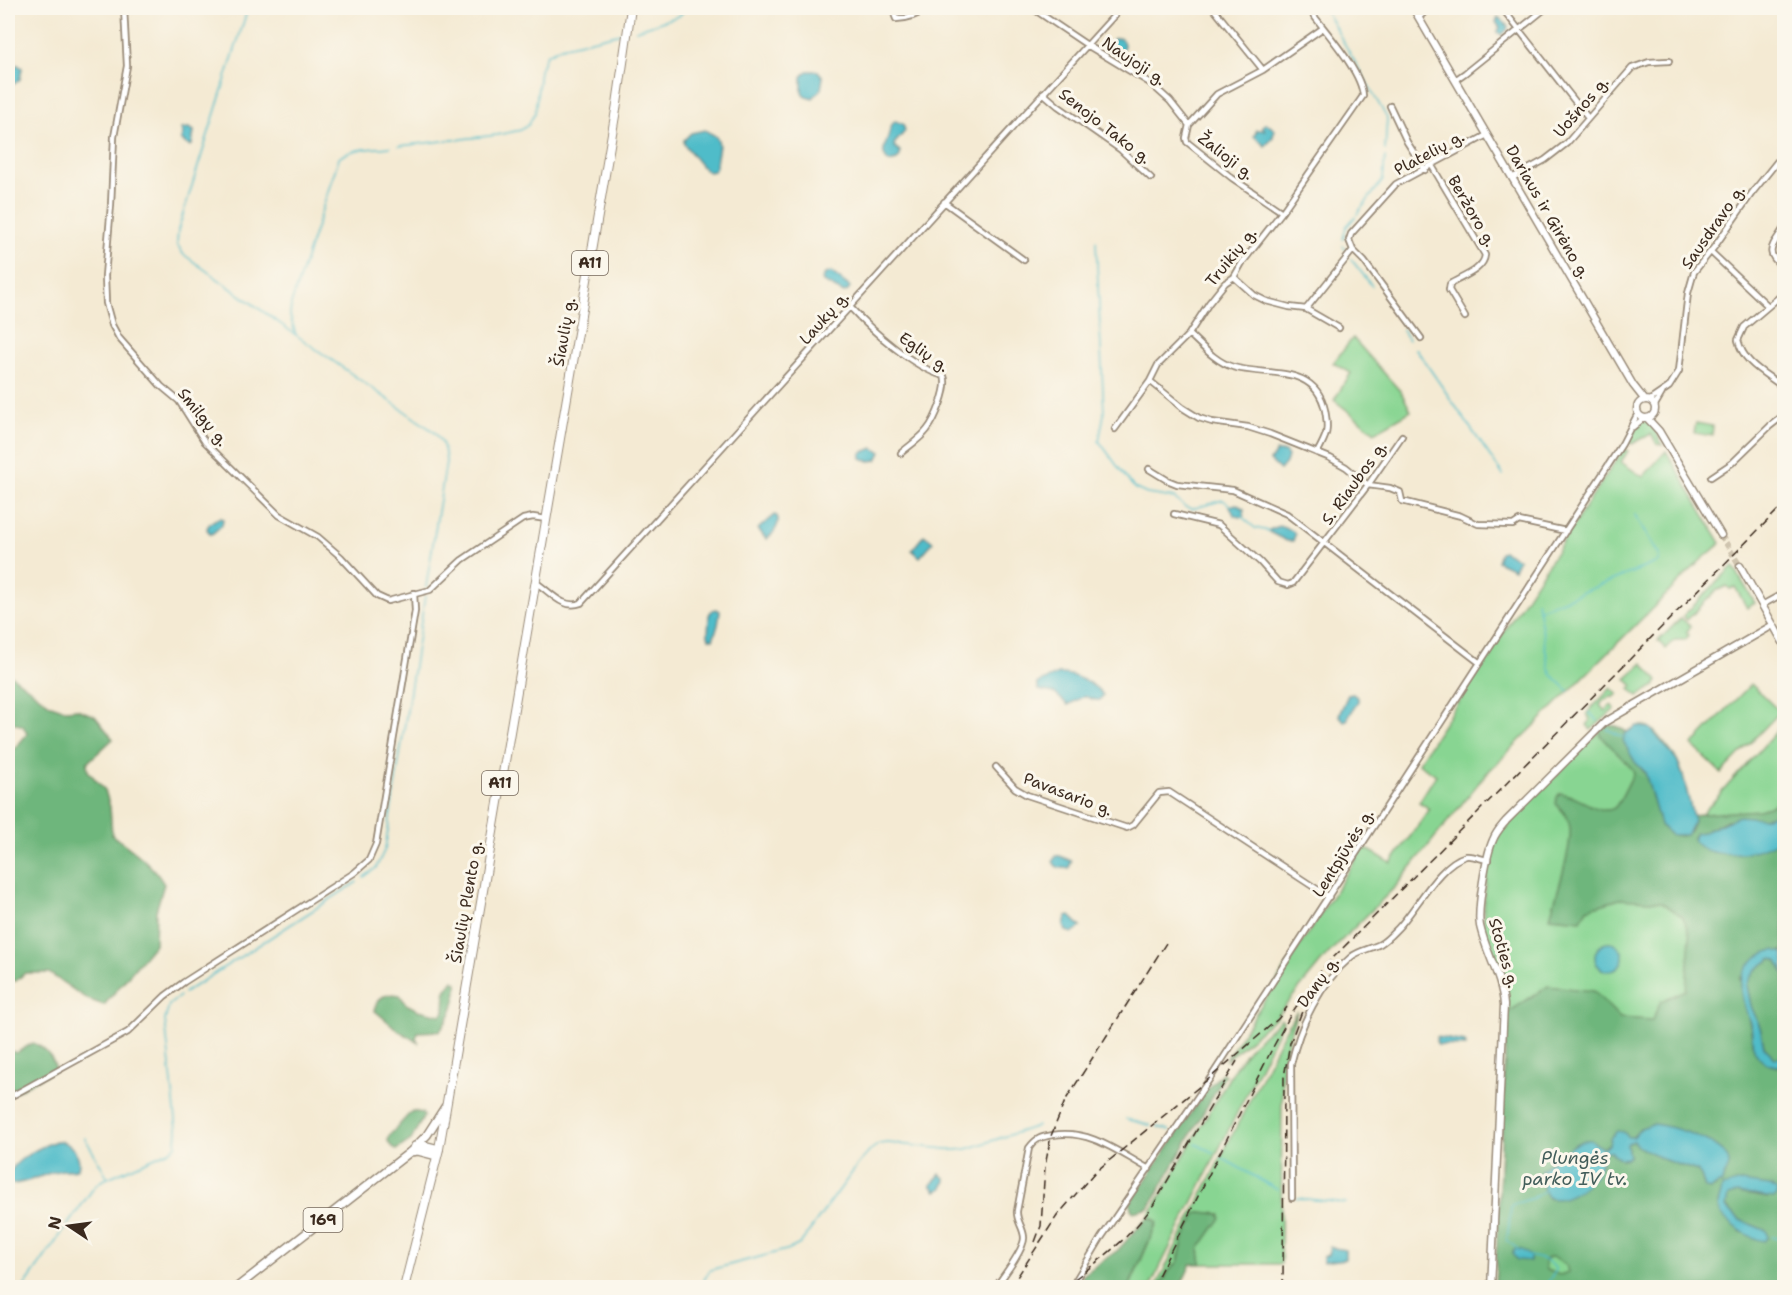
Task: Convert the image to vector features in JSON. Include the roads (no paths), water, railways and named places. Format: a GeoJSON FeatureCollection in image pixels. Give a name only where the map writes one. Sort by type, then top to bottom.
{"type":"FeatureCollection","features":[{"type":"Feature","properties":{"kind":"highway","name":"Šiaulių g."},"geometry":{"type":"LineString","coordinates":[[546,519],[617,104],[631,8]]}},
{"type":"Feature","properties":{"kind":"highway","name":"Šiaulių Plento g."},"geometry":{"type":"LineString","coordinates":[[404,1287],[438,1152],[546,519]]}},
{"type":"Feature","properties":{"kind":"main road","name":"Dariaus ir Girėno g."},"geometry":{"type":"LineString","coordinates":[[1413,8],[1633,387],[1647,402],[1646,416]]}},
{"type":"Feature","properties":{"kind":"main road","name":"Dariaus ir Girėno g."},"geometry":{"type":"LineString","coordinates":[[1646,416],[1637,408],[1647,402]]}},
{"type":"Feature","properties":{"kind":"main road"},"geometry":{"type":"LineString","coordinates":[[1646,416],[1659,431],[1721,535]]}},
{"type":"Feature","properties":{"kind":"main road"},"geometry":{"type":"LineString","coordinates":[[1740,566],[1785,644]]}},
{"type":"Feature","properties":{"kind":"main road","name":"Stoties g."},"geometry":{"type":"LineString","coordinates":[[1491,1287],[1504,1005],[1500,982],[1479,921],[1479,911],[1492,841],[1500,827],[1605,722],[1773,625]]}},
{"type":"Feature","properties":{"kind":"main road"},"geometry":{"type":"LineString","coordinates":[[438,1152],[413,1149],[432,1128],[445,1107]]}},
{"type":"Feature","properties":{"kind":"main road","name":"169"},"geometry":{"type":"LineString","coordinates":[[236,1287],[413,1149]]}},
{"type":"Feature","properties":{"kind":"street","name":"Smilgų g."},"geometry":{"type":"LineString","coordinates":[[124,8],[123,21],[128,52],[114,137],[105,276],[106,303],[112,324],[119,338],[136,360],[178,401],[204,442],[279,515],[318,537],[341,557],[377,596],[388,601],[430,590],[462,560],[523,519],[533,517],[546,519]]}},
{"type":"Feature","properties":{"kind":"street"},"geometry":{"type":"LineString","coordinates":[[892,8],[896,19],[911,17],[928,8]]}},
{"type":"Feature","properties":{"kind":"street","name":"Naujoji g."},"geometry":{"type":"LineString","coordinates":[[1032,8],[1150,83],[1170,101],[1189,125]]}},
{"type":"Feature","properties":{"kind":"street","name":"Laukų g."},"geometry":{"type":"LineString","coordinates":[[535,582],[560,602],[575,605],[582,603],[1121,8]]}},
{"type":"Feature","properties":{"kind":"street"},"geometry":{"type":"LineString","coordinates":[[1213,8],[1263,70]]}},
{"type":"Feature","properties":{"kind":"street"},"geometry":{"type":"LineString","coordinates":[[1308,8],[1323,28]]}},
{"type":"Feature","properties":{"kind":"street"},"geometry":{"type":"LineString","coordinates":[[1419,17],[1430,8]]}},
{"type":"Feature","properties":{"kind":"street"},"geometry":{"type":"LineString","coordinates":[[1502,8],[1588,118]]}},
{"type":"Feature","properties":{"kind":"street"},"geometry":{"type":"LineString","coordinates":[[1455,80],[1546,8]]}},
{"type":"Feature","properties":{"kind":"street","name":"Žalioji g."},"geometry":{"type":"LineString","coordinates":[[1282,212],[1232,178],[1187,142],[1186,138],[1189,125],[1217,94],[1263,70],[1323,28]]}},
{"type":"Feature","properties":{"kind":"street","name":"Truikių g."},"geometry":{"type":"LineString","coordinates":[[1115,429],[1150,381],[1158,365],[1189,334],[1225,283],[1234,278],[1242,262],[1282,212],[1363,96],[1362,88],[1354,72],[1330,34],[1323,28]]}},
{"type":"Feature","properties":{"kind":"street","name":"Uošnos g."},"geometry":{"type":"LineString","coordinates":[[1512,178],[1545,160],[1567,143],[1632,68],[1649,62],[1669,61]]}},
{"type":"Feature","properties":{"kind":"street","name":"Senojo Tako g."},"geometry":{"type":"LineString","coordinates":[[1043,93],[1121,150],[1151,178]]}},
{"type":"Feature","properties":{"kind":"street","name":"Beržoro g."},"geometry":{"type":"LineString","coordinates":[[1390,106],[1407,142],[1425,170]]}},
{"type":"Feature","properties":{"kind":"street","name":"Platelių g."},"geometry":{"type":"LineString","coordinates":[[1306,309],[1353,250],[1349,240],[1351,234],[1389,190],[1404,178],[1425,170],[1487,135]]}},
{"type":"Feature","properties":{"kind":"street","name":"Sausdravo g."},"geometry":{"type":"LineString","coordinates":[[1647,402],[1664,391],[1676,378],[1680,367],[1688,292],[1697,268],[1711,252],[1752,193],[1785,153]]}},
{"type":"Feature","properties":{"kind":"street","name":"Beržoro g."},"geometry":{"type":"LineString","coordinates":[[1432,166],[1485,255],[1485,261],[1481,266],[1450,284],[1449,290],[1465,317]]}},
{"type":"Feature","properties":{"kind":"street"},"geometry":{"type":"LineString","coordinates":[[944,202],[1024,260]]}},
{"type":"Feature","properties":{"kind":"street"},"geometry":{"type":"LineString","coordinates":[[1785,228],[1771,253],[1775,261],[1785,268]]}},
{"type":"Feature","properties":{"kind":"street"},"geometry":{"type":"LineString","coordinates":[[1353,250],[1364,261],[1421,338]]}},
{"type":"Feature","properties":{"kind":"street"},"geometry":{"type":"LineString","coordinates":[[1711,252],[1768,306]]}},
{"type":"Feature","properties":{"kind":"street"},"geometry":{"type":"LineString","coordinates":[[1234,278],[1266,302],[1306,309],[1339,328]]}},
{"type":"Feature","properties":{"kind":"street"},"geometry":{"type":"LineString","coordinates":[[1785,292],[1744,327],[1738,340],[1751,364],[1785,388]]}},
{"type":"Feature","properties":{"kind":"street","name":"Eglių g."},"geometry":{"type":"LineString","coordinates":[[850,307],[881,336],[922,367],[944,376],[945,390],[927,430],[901,453]]}},
{"type":"Feature","properties":{"kind":"street"},"geometry":{"type":"LineString","coordinates":[[1189,334],[1223,363],[1234,367],[1297,376],[1312,385],[1323,400],[1328,426],[1328,433],[1317,453]]}},
{"type":"Feature","properties":{"kind":"street"},"geometry":{"type":"LineString","coordinates":[[1150,381],[1183,408],[1200,418],[1248,427],[1317,453],[1346,467],[1368,485],[1400,492],[1402,501],[1461,516],[1478,524],[1513,525],[1519,521],[1566,531]]}},
{"type":"Feature","properties":{"kind":"street"},"geometry":{"type":"LineString","coordinates":[[1711,477],[1732,463],[1770,426],[1785,415]]}},
{"type":"Feature","properties":{"kind":"street","name":"Lentpjūvės g."},"geometry":{"type":"LineString","coordinates":[[1071,1287],[1101,1238],[1329,897],[1631,429],[1646,416]]}},
{"type":"Feature","properties":{"kind":"street","name":"S. Riaubos g."},"geometry":{"type":"LineString","coordinates":[[1174,514],[1219,525],[1283,585],[1293,583],[1368,485],[1402,436]]}},
{"type":"Feature","properties":{"kind":"street"},"geometry":{"type":"LineString","coordinates":[[1149,469],[1177,484],[1221,488],[1245,495],[1287,514],[1480,663]]}},
{"type":"Feature","properties":{"kind":"street"},"geometry":{"type":"LineString","coordinates":[[8,1098],[128,1032],[165,996],[184,982],[354,873],[369,860],[376,844],[414,611],[414,593]]}},
{"type":"Feature","properties":{"kind":"street"},"geometry":{"type":"LineString","coordinates":[[1762,605],[1785,593]]}},
{"type":"Feature","properties":{"kind":"street","name":"Pavasario g."},"geometry":{"type":"LineString","coordinates":[[996,766],[1015,788],[1027,795],[1127,828],[1133,825],[1159,793],[1169,792],[1329,897]]}},
{"type":"Feature","properties":{"kind":"street","name":"Danų g."},"geometry":{"type":"LineString","coordinates":[[1292,1198],[1291,1064],[1296,1043],[1310,1011],[1331,980],[1352,956],[1380,944],[1391,936],[1425,892],[1457,860],[1468,855],[1488,860]]}},
{"type":"Feature","properties":{"kind":"street"},"geometry":{"type":"LineString","coordinates":[[994,1287],[1022,1246],[1024,1237],[1016,1217],[1029,1148],[1034,1140],[1067,1133],[1091,1137],[1149,1169]]}},
{"type":"Feature","properties":{"kind":"water"},"geometry":{"type":"Polygon","coordinates":[[[1498,17],[1508,26],[1501,35],[1497,32],[1500,28],[1496,22],[1498,17]]]}},
{"type":"Feature","properties":{"kind":"water"},"geometry":{"type":"Polygon","coordinates":[[[1117,38],[1122,40],[1124,45],[1122,50],[1117,52],[1112,50],[1110,45],[1112,40],[1117,38]]]}},
{"type":"Feature","properties":{"kind":"water"},"geometry":{"type":"Polygon","coordinates":[[[8,64],[22,68],[20,79],[14,84],[8,83],[8,64]]]}},
{"type":"Feature","properties":{"kind":"water"},"geometry":{"type":"Polygon","coordinates":[[[807,71],[818,71],[823,77],[821,89],[813,98],[805,96],[802,92],[802,77],[807,71]]]}},
{"type":"Feature","properties":{"kind":"water"},"geometry":{"type":"Polygon","coordinates":[[[895,121],[903,124],[905,131],[894,144],[900,151],[900,156],[897,160],[889,162],[884,155],[884,149],[891,125],[895,121]]]}},
{"type":"Feature","properties":{"kind":"water"},"geometry":{"type":"Polygon","coordinates":[[[1266,123],[1275,130],[1272,139],[1265,146],[1254,136],[1257,130],[1265,130],[1262,127],[1266,123]]]}},
{"type":"Feature","properties":{"kind":"water"},"geometry":{"type":"Polygon","coordinates":[[[189,128],[194,131],[192,145],[189,146],[181,140],[183,134],[181,129],[189,128]]]}},
{"type":"Feature","properties":{"kind":"water"},"geometry":{"type":"Polygon","coordinates":[[[705,130],[716,137],[719,144],[716,167],[714,171],[709,172],[684,144],[684,140],[691,133],[705,130]]]}},
{"type":"Feature","properties":{"kind":"water"},"geometry":{"type":"Polygon","coordinates":[[[831,272],[850,287],[848,291],[844,293],[823,282],[825,274],[831,272]]]}},
{"type":"Feature","properties":{"kind":"water"},"geometry":{"type":"Polygon","coordinates":[[[873,448],[881,452],[877,460],[869,461],[861,458],[861,453],[873,448]]]}},
{"type":"Feature","properties":{"kind":"water"},"geometry":{"type":"Polygon","coordinates":[[[1276,452],[1285,452],[1288,456],[1280,470],[1270,461],[1276,452]]]}},
{"type":"Feature","properties":{"kind":"water"},"geometry":{"type":"Polygon","coordinates":[[[1236,504],[1244,509],[1244,516],[1234,515],[1230,506],[1236,504]]]}},
{"type":"Feature","properties":{"kind":"water"},"geometry":{"type":"Polygon","coordinates":[[[774,515],[778,519],[777,526],[766,539],[758,529],[774,515]]]}},
{"type":"Feature","properties":{"kind":"water"},"geometry":{"type":"Polygon","coordinates":[[[223,519],[222,525],[210,534],[207,529],[209,525],[223,519]]]}},
{"type":"Feature","properties":{"kind":"water"},"geometry":{"type":"Polygon","coordinates":[[[1279,526],[1293,531],[1295,535],[1293,541],[1287,541],[1269,532],[1279,526]]]}},
{"type":"Feature","properties":{"kind":"water"},"geometry":{"type":"Polygon","coordinates":[[[924,535],[933,542],[920,557],[912,550],[924,535]]]}},
{"type":"Feature","properties":{"kind":"water"},"geometry":{"type":"Polygon","coordinates":[[[1503,551],[1519,559],[1514,569],[1497,561],[1500,552],[1503,551]]]}},
{"type":"Feature","properties":{"kind":"water"},"geometry":{"type":"Polygon","coordinates":[[[712,610],[720,611],[713,639],[708,635],[709,615],[712,610]]]}},
{"type":"Feature","properties":{"kind":"water"},"geometry":{"type":"Polygon","coordinates":[[[1059,674],[1071,675],[1083,680],[1103,695],[1100,700],[1084,696],[1068,705],[1054,693],[1038,690],[1038,683],[1059,674]]]}},
{"type":"Feature","properties":{"kind":"water"},"geometry":{"type":"Polygon","coordinates":[[[1353,694],[1358,701],[1347,720],[1344,721],[1339,715],[1348,695],[1353,694]]]}},
{"type":"Feature","properties":{"kind":"water"},"geometry":{"type":"Polygon","coordinates":[[[1637,726],[1650,728],[1677,760],[1694,821],[1686,835],[1671,835],[1660,825],[1645,772],[1635,762],[1623,741],[1625,734],[1637,726]]]}},
{"type":"Feature","properties":{"kind":"water"},"geometry":{"type":"Polygon","coordinates":[[[1774,814],[1784,817],[1781,835],[1774,843],[1755,851],[1731,854],[1708,851],[1693,839],[1696,833],[1704,832],[1739,816],[1763,818],[1774,814]]]}},
{"type":"Feature","properties":{"kind":"water"},"geometry":{"type":"Polygon","coordinates":[[[1056,856],[1071,861],[1069,869],[1056,866],[1053,861],[1056,856]]]}},
{"type":"Feature","properties":{"kind":"water"},"geometry":{"type":"Polygon","coordinates":[[[1070,916],[1081,927],[1072,933],[1066,931],[1064,926],[1066,917],[1070,916]]]}},
{"type":"Feature","properties":{"kind":"water"},"geometry":{"type":"Polygon","coordinates":[[[1609,943],[1619,947],[1623,957],[1619,967],[1609,971],[1599,967],[1595,957],[1599,947],[1609,943]]]}},
{"type":"Feature","properties":{"kind":"water"},"geometry":{"type":"Polygon","coordinates":[[[1775,950],[1784,953],[1784,974],[1778,961],[1772,958],[1758,968],[1747,985],[1764,1047],[1775,1058],[1784,1057],[1784,1065],[1779,1066],[1765,1062],[1755,1051],[1741,989],[1743,974],[1748,966],[1762,954],[1775,950]]]}},
{"type":"Feature","properties":{"kind":"water"},"geometry":{"type":"Polygon","coordinates":[[[1437,1037],[1465,1042],[1466,1046],[1438,1045],[1437,1037]]]}},
{"type":"Feature","properties":{"kind":"water","name":"Plungės parko IV tv."},"geometry":{"type":"Polygon","coordinates":[[[1652,1124],[1684,1131],[1718,1148],[1726,1155],[1729,1163],[1722,1184],[1710,1190],[1705,1188],[1697,1171],[1665,1160],[1639,1147],[1633,1141],[1627,1144],[1629,1157],[1624,1159],[1611,1151],[1605,1151],[1597,1173],[1575,1193],[1561,1198],[1548,1197],[1543,1188],[1541,1171],[1564,1151],[1585,1140],[1590,1140],[1602,1148],[1609,1145],[1610,1138],[1617,1131],[1633,1137],[1641,1128],[1652,1124]]]}},
{"type":"Feature","properties":{"kind":"water"},"geometry":{"type":"Polygon","coordinates":[[[56,1141],[66,1143],[74,1150],[78,1158],[78,1168],[57,1171],[17,1183],[8,1182],[13,1168],[26,1156],[56,1141]]]}},
{"type":"Feature","properties":{"kind":"water"},"geometry":{"type":"Polygon","coordinates":[[[940,1174],[946,1181],[941,1189],[936,1191],[931,1185],[940,1174]]]}},
{"type":"Feature","properties":{"kind":"water"},"geometry":{"type":"Polygon","coordinates":[[[1741,1182],[1770,1186],[1777,1191],[1777,1196],[1774,1198],[1738,1193],[1728,1196],[1726,1207],[1740,1220],[1767,1231],[1768,1237],[1764,1241],[1737,1228],[1720,1212],[1718,1204],[1722,1187],[1741,1182]]]}},
{"type":"Feature","properties":{"kind":"water"},"geometry":{"type":"Polygon","coordinates":[[[1330,1247],[1345,1250],[1345,1259],[1323,1262],[1323,1257],[1328,1255],[1330,1247]]]}},
{"type":"Feature","properties":{"kind":"water"},"geometry":{"type":"Polygon","coordinates":[[[1515,1249],[1522,1250],[1530,1256],[1530,1261],[1517,1260],[1512,1254],[1515,1249]]]}},
{"type":"Feature","properties":{"kind":"waterway"},"geometry":{"type":"LineString","coordinates":[[248,8],[178,230],[177,244],[183,254],[296,335]]}},
{"type":"Feature","properties":{"kind":"waterway"},"geometry":{"type":"LineString","coordinates":[[636,30],[679,16],[686,8]]}},
{"type":"Feature","properties":{"kind":"waterway"},"geometry":{"type":"LineString","coordinates":[[1324,8],[1387,118],[1385,150]]}},
{"type":"Feature","properties":{"kind":"waterway"},"geometry":{"type":"LineString","coordinates":[[399,146],[497,135],[521,130],[528,125],[535,113],[540,70],[546,55],[561,47],[621,33]]}},
{"type":"Feature","properties":{"kind":"waterway"},"geometry":{"type":"LineString","coordinates":[[390,147],[357,150],[339,158],[291,304],[290,316],[296,335],[433,431],[441,442],[446,462],[426,587]]}},
{"type":"Feature","properties":{"kind":"waterway"},"geometry":{"type":"LineString","coordinates":[[1357,214],[1383,180],[1385,157]]}},
{"type":"Feature","properties":{"kind":"waterway"},"geometry":{"type":"LineString","coordinates":[[1343,239],[1346,227],[1355,217]]}},
{"type":"Feature","properties":{"kind":"waterway"},"geometry":{"type":"LineString","coordinates":[[1096,241],[1104,414],[1099,441],[1136,489],[1147,494],[1174,498],[1185,507],[1192,509],[1223,500],[1232,506]]}},
{"type":"Feature","properties":{"kind":"waterway"},"geometry":{"type":"LineString","coordinates":[[1343,246],[1346,250]]}},
{"type":"Feature","properties":{"kind":"waterway"},"geometry":{"type":"LineString","coordinates":[[1351,259],[1372,286]]}},
{"type":"Feature","properties":{"kind":"waterway"},"geometry":{"type":"LineString","coordinates":[[1402,330],[1409,340]]}},
{"type":"Feature","properties":{"kind":"waterway"},"geometry":{"type":"LineString","coordinates":[[1416,349],[1503,475]]}},
{"type":"Feature","properties":{"kind":"waterway"},"geometry":{"type":"LineString","coordinates":[[1538,610],[1658,562],[1659,555],[1635,515]]}},
{"type":"Feature","properties":{"kind":"waterway"},"geometry":{"type":"LineString","coordinates":[[1241,516],[1255,528],[1269,531]]}},
{"type":"Feature","properties":{"kind":"waterway"},"geometry":{"type":"LineString","coordinates":[[364,877],[376,868],[385,849],[425,596]]}},
{"type":"Feature","properties":{"kind":"waterway"},"geometry":{"type":"LineString","coordinates":[[1537,601],[1549,669],[1552,675],[1569,691]]}},
{"type":"Feature","properties":{"kind":"waterway"},"geometry":{"type":"LineString","coordinates":[[1589,712],[1598,721]]}},
{"type":"Feature","properties":{"kind":"waterway"},"geometry":{"type":"LineString","coordinates":[[1607,729],[1623,737]]}},
{"type":"Feature","properties":{"kind":"waterway"},"geometry":{"type":"LineString","coordinates":[[184,993],[357,882]]}},
{"type":"Feature","properties":{"kind":"waterway"},"geometry":{"type":"LineString","coordinates":[[23,1288],[95,1186],[101,1181],[176,1146],[177,1129],[165,1020],[169,1005],[180,996]]}},
{"type":"Feature","properties":{"kind":"waterway"},"geometry":{"type":"LineString","coordinates":[[1126,1119],[1150,1125]]}},
{"type":"Feature","properties":{"kind":"waterway"},"geometry":{"type":"LineString","coordinates":[[699,1288],[710,1270],[790,1249],[800,1244],[859,1163],[879,1144],[967,1149],[1037,1126]]}},
{"type":"Feature","properties":{"kind":"waterway"},"geometry":{"type":"LineString","coordinates":[[1158,1127],[1169,1130]]}},
{"type":"Feature","properties":{"kind":"waterway"},"geometry":{"type":"LineString","coordinates":[[85,1138],[108,1178]]}},
{"type":"Feature","properties":{"kind":"waterway"},"geometry":{"type":"LineString","coordinates":[[1196,1144],[1214,1153]]}},
{"type":"Feature","properties":{"kind":"waterway"},"geometry":{"type":"LineString","coordinates":[[1222,1158],[1278,1190]]}},
{"type":"Feature","properties":{"kind":"waterway"},"geometry":{"type":"LineString","coordinates":[[1518,1249],[1507,1241],[1511,1207],[1544,1191]]}},
{"type":"Feature","properties":{"kind":"waterway"},"geometry":{"type":"LineString","coordinates":[[1780,1197],[1784,1196]]}},
{"type":"Feature","properties":{"kind":"waterway"},"geometry":{"type":"LineString","coordinates":[[1297,1198],[1346,1203]]}},
{"type":"Feature","properties":{"kind":"waterway"},"geometry":{"type":"LineString","coordinates":[[1772,1237],[1780,1239],[1784,1245]]}},
{"type":"Feature","properties":{"kind":"waterway"},"geometry":{"type":"LineString","coordinates":[[1529,1256],[1554,1266],[1556,1270],[1546,1288]]}},
{"type":"Feature","properties":{"kind":"tunnel"},"geometry":{"type":"LineString","coordinates":[[1721,535],[1740,566]]}},
{"type":"Feature","properties":{"kind":"railway"},"geometry":{"type":"LineString","coordinates":[[1152,1288],[1272,1049],[1291,1014],[1323,968],[1784,504]]}},
{"type":"Feature","properties":{"kind":"railway"},"geometry":{"type":"LineString","coordinates":[[1035,1242],[1041,1226],[1045,1166],[1051,1136],[1065,1101],[1166,943]]}},
{"type":"Feature","properties":{"kind":"railway"},"geometry":{"type":"LineString","coordinates":[[1283,1288],[1284,1077],[1290,1043],[1304,1006]]}},
{"type":"Feature","properties":{"kind":"railway"},"geometry":{"type":"LineString","coordinates":[[1010,1288],[1057,1216],[1094,1173],[1211,1077],[1278,1019],[1287,1007]]}},
{"type":"Feature","properties":{"kind":"railway"},"geometry":{"type":"LineString","coordinates":[[1063,1288],[1134,1229],[1154,1204],[1237,1061]]}}]}
